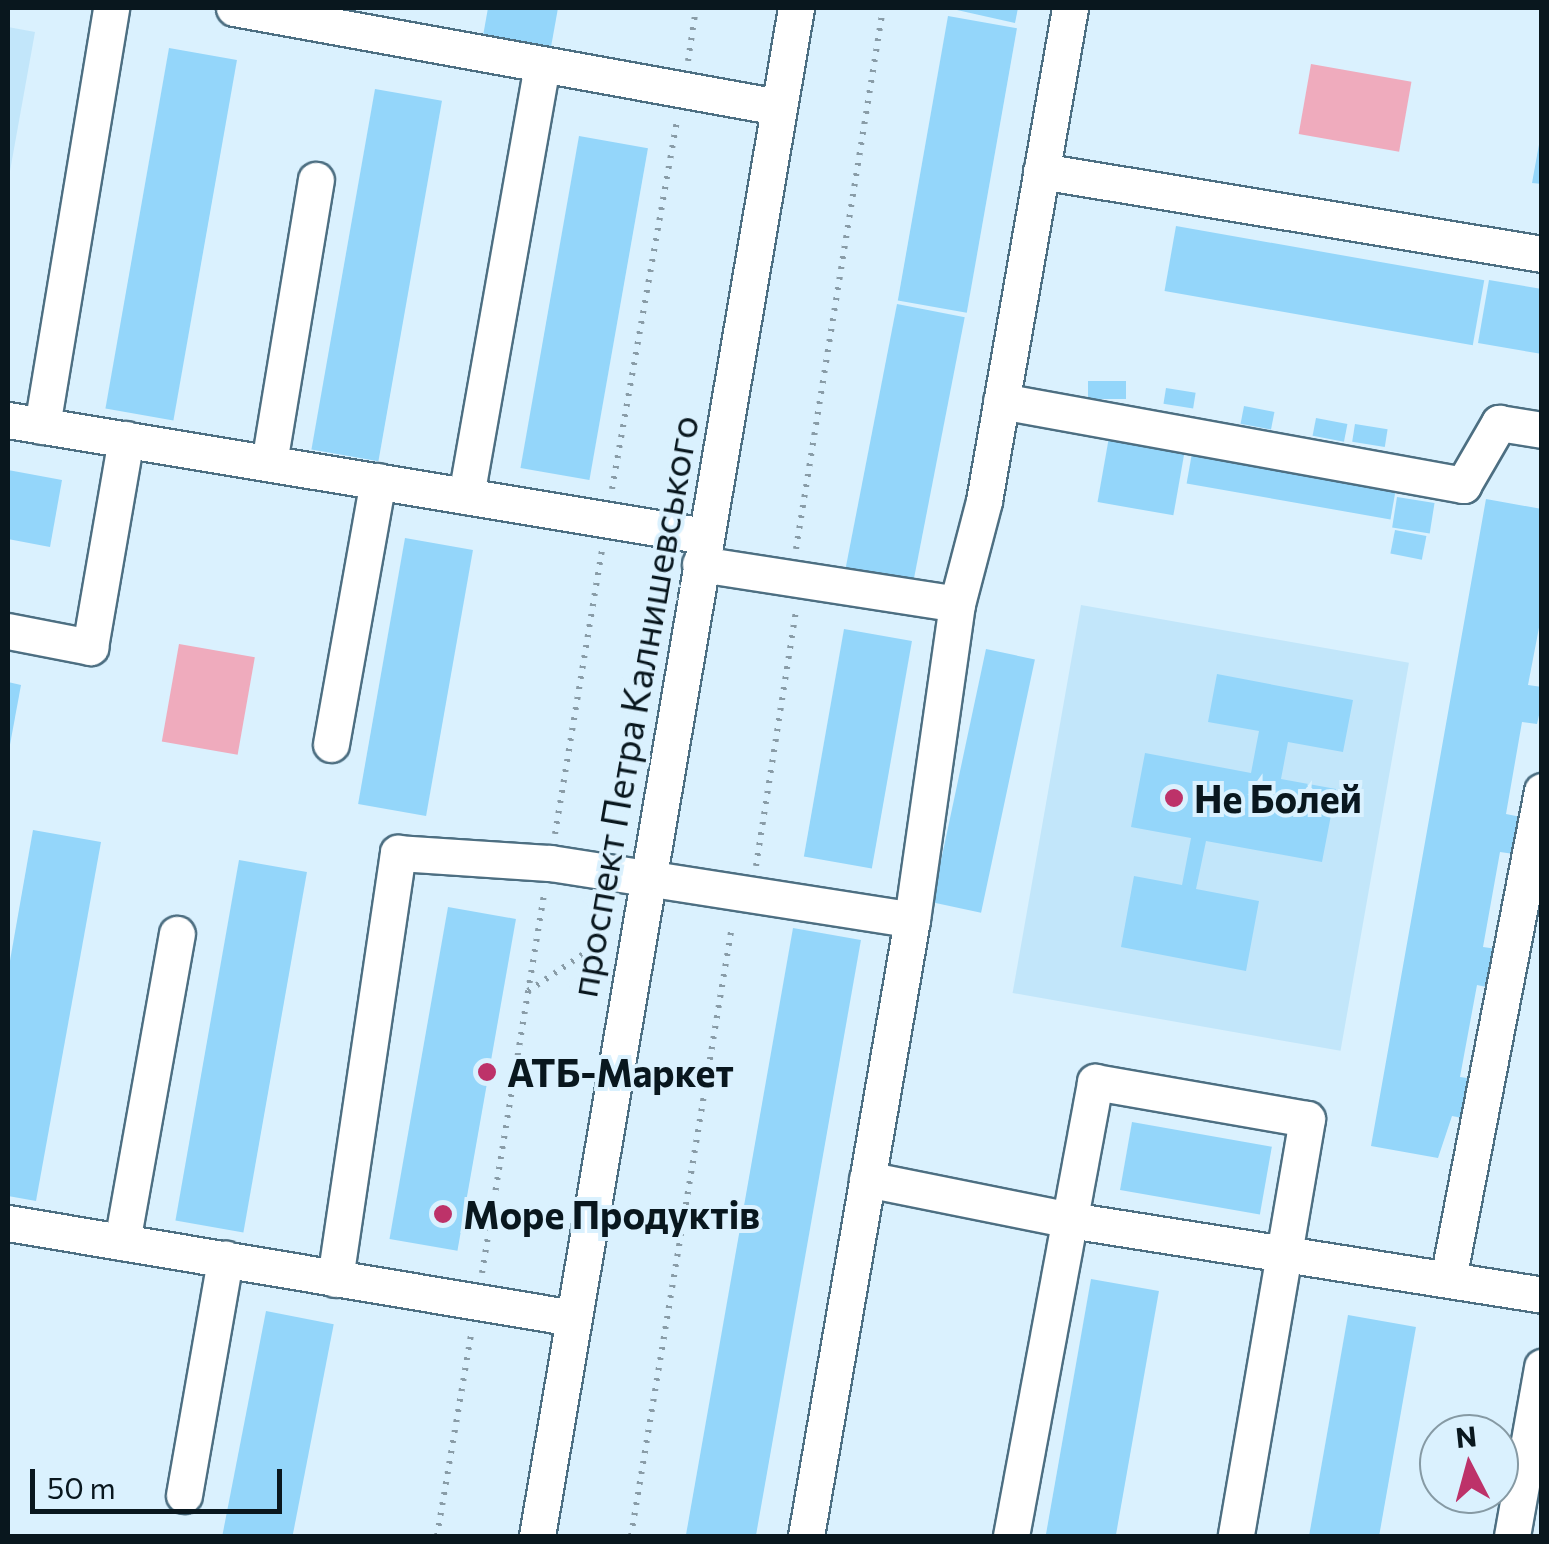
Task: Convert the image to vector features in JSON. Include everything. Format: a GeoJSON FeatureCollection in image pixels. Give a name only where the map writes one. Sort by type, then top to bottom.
{"type":"FeatureCollection","features":[{"type":"Feature","properties":{"kind":"street"},"geometry":{"type":"LineString","coordinates":[[111,8],[25,423],[607,520],[800,580],[957,604]]}},
{"type":"Feature","properties":{"kind":"street"},"geometry":{"type":"LineString","coordinates":[[234,8],[778,108]]}},
{"type":"Feature","properties":{"kind":"street","name":"проспект Петра Калнишевського"},"geometry":{"type":"LineString","coordinates":[[537,1536],[796,8]]}},
{"type":"Feature","properties":{"kind":"street"},"geometry":{"type":"LineString","coordinates":[[806,1536],[912,920],[957,604],[1001,401],[1070,8]]}},
{"type":"Feature","properties":{"kind":"street"},"geometry":{"type":"LineString","coordinates":[[466,496],[542,67]]}},
{"type":"Feature","properties":{"kind":"street"},"geometry":{"type":"LineString","coordinates":[[1040,171],[1542,254]]}},
{"type":"Feature","properties":{"kind":"street"},"geometry":{"type":"LineString","coordinates":[[269,463],[316,180]]}},
{"type":"Feature","properties":{"kind":"street"},"geometry":{"type":"LineString","coordinates":[[1001,401],[1463,485],[1499,424],[1542,430]]}},
{"type":"Feature","properties":{"kind":"street"},"geometry":{"type":"LineString","coordinates":[[8,631],[90,647],[126,440]]}},
{"type":"Feature","properties":{"kind":"street"},"geometry":{"type":"LineString","coordinates":[[331,744],[378,481]]}},
{"type":"Feature","properties":{"kind":"street"},"geometry":{"type":"LineString","coordinates":[[1448,1279],[1542,791]]}},
{"type":"Feature","properties":{"kind":"street"},"geometry":{"type":"LineString","coordinates":[[334,1279],[398,853],[550,863],[647,878],[743,903],[912,920]]}},
{"type":"Feature","properties":{"kind":"street"},"geometry":{"type":"LineString","coordinates":[[122,1242],[177,934]]}},
{"type":"Feature","properties":{"kind":"street"},"geometry":{"type":"LineString","coordinates":[[1011,1536],[1095,1082],[1306,1119],[1236,1536]]}},
{"type":"Feature","properties":{"kind":"street"},"geometry":{"type":"LineString","coordinates":[[868,1179],[1070,1220],[1286,1251],[1542,1295]]}},
{"type":"Feature","properties":{"kind":"street"},"geometry":{"type":"LineString","coordinates":[[8,1223],[573,1318]]}},
{"type":"Feature","properties":{"kind":"street"},"geometry":{"type":"LineString","coordinates":[[184,1495],[225,1259]]}},
{"type":"Feature","properties":{"kind":"street"},"geometry":{"type":"LineString","coordinates":[[1512,1536],[1542,1367]]}},
{"type":"Feature","properties":{"kind":"path"},"geometry":{"type":"LineString","coordinates":[[437,1536],[696,8]]}},
{"type":"Feature","properties":{"kind":"path"},"geometry":{"type":"LineString","coordinates":[[632,1536],[800,580],[796,549],[883,8]]}},
{"type":"Feature","properties":{"kind":"path"},"geometry":{"type":"LineString","coordinates":[[528,990],[588,951]]}},
{"type":"Feature","properties":{"kind":"shaded area"},"geometry":{"type":"Polygon","coordinates":[[[8,27],[35,32],[8,182],[8,27]]]}},
{"type":"Feature","properties":{"kind":"shaded area"},"geometry":{"type":"Polygon","coordinates":[[[1311,64],[1411,82],[1399,152],[1299,134],[1311,64]]]}},
{"type":"Feature","properties":{"kind":"shaded area"},"geometry":{"type":"Polygon","coordinates":[[[1081,605],[1409,663],[1341,1051],[1013,993],[1081,605]]]}},
{"type":"Feature","properties":{"kind":"shaded area"},"geometry":{"type":"Polygon","coordinates":[[[179,644],[255,657],[238,755],[162,741],[179,644]]]}},
{"type":"Feature","properties":{"kind":"building"},"geometry":{"type":"Polygon","coordinates":[[[488,8],[558,8],[551,47],[483,36],[488,8]]]}},
{"type":"Feature","properties":{"kind":"building"},"geometry":{"type":"Polygon","coordinates":[[[948,8],[1018,8],[1015,23],[948,8]]]}},
{"type":"Feature","properties":{"kind":"building"},"geometry":{"type":"Polygon","coordinates":[[[948,16],[1017,28],[967,313],[898,301],[948,16]]]}},
{"type":"Feature","properties":{"kind":"building"},"geometry":{"type":"Polygon","coordinates":[[[169,48],[237,60],[173,420],[105,408],[169,48]]]}},
{"type":"Feature","properties":{"kind":"building"},"geometry":{"type":"Polygon","coordinates":[[[375,89],[442,101],[378,461],[311,449],[375,89]]]}},
{"type":"Feature","properties":{"kind":"building"},"geometry":{"type":"Polygon","coordinates":[[[579,136],[648,148],[589,480],[520,468],[579,136]]]}},
{"type":"Feature","properties":{"kind":"building"},"geometry":{"type":"Polygon","coordinates":[[[1542,140],[1542,184],[1532,183],[1542,140]]]}},
{"type":"Feature","properties":{"kind":"building"},"geometry":{"type":"Polygon","coordinates":[[[1176,226],[1484,280],[1473,345],[1165,291],[1176,226]]]}},
{"type":"Feature","properties":{"kind":"building"},"geometry":{"type":"Polygon","coordinates":[[[1489,280],[1542,289],[1542,354],[1478,343],[1489,280]]]}},
{"type":"Feature","properties":{"kind":"building"},"geometry":{"type":"Polygon","coordinates":[[[897,304],[965,317],[912,586],[845,573],[897,304]]]}},
{"type":"Feature","properties":{"kind":"building"},"geometry":{"type":"Polygon","coordinates":[[[1088,381],[1126,381],[1126,399],[1088,399],[1088,381]]]}},
{"type":"Feature","properties":{"kind":"building"},"geometry":{"type":"Polygon","coordinates":[[[1166,388],[1196,393],[1193,408],[1163,404],[1166,388]]]}},
{"type":"Feature","properties":{"kind":"building"},"geometry":{"type":"Polygon","coordinates":[[[1244,406],[1274,412],[1271,430],[1241,424],[1244,406]]]}},
{"type":"Feature","properties":{"kind":"building"},"geometry":{"type":"Polygon","coordinates":[[[1316,418],[1347,424],[1344,442],[1313,436],[1316,418]]]}},
{"type":"Feature","properties":{"kind":"building"},"geometry":{"type":"Polygon","coordinates":[[[1355,424],[1388,429],[1385,447],[1352,442],[1355,424]]]}},
{"type":"Feature","properties":{"kind":"building"},"geometry":{"type":"Polygon","coordinates":[[[1109,437],[1185,450],[1173,515],[1098,502],[1109,437]]]}},
{"type":"Feature","properties":{"kind":"building"},"geometry":{"type":"Polygon","coordinates":[[[1192,453],[1396,489],[1390,519],[1187,484],[1192,453]]]}},
{"type":"Feature","properties":{"kind":"building"},"geometry":{"type":"Polygon","coordinates":[[[8,470],[62,480],[50,547],[8,539],[8,470]]]}},
{"type":"Feature","properties":{"kind":"building"},"geometry":{"type":"Polygon","coordinates":[[[1397,497],[1435,503],[1430,534],[1392,528],[1397,497]]]}},
{"type":"Feature","properties":{"kind":"building"},"geometry":{"type":"Polygon","coordinates":[[[1486,499],[1542,509],[1542,612],[1528,685],[1542,687],[1542,702],[1537,724],[1522,722],[1506,814],[1521,817],[1514,854],[1500,852],[1483,947],[1497,949],[1491,988],[1477,985],[1460,1077],[1474,1079],[1467,1119],[1452,1116],[1438,1158],[1371,1146],[1486,499]]]}},
{"type":"Feature","properties":{"kind":"building"},"geometry":{"type":"Polygon","coordinates":[[[1395,530],[1426,536],[1422,560],[1390,554],[1395,530]]]}},
{"type":"Feature","properties":{"kind":"building"},"geometry":{"type":"Polygon","coordinates":[[[405,538],[473,550],[426,816],[358,804],[405,538]]]}},
{"type":"Feature","properties":{"kind":"building"},"geometry":{"type":"Polygon","coordinates":[[[844,629],[912,641],[872,868],[804,856],[844,629]]]}},
{"type":"Feature","properties":{"kind":"building"},"geometry":{"type":"Polygon","coordinates":[[[986,649],[1035,659],[981,913],[932,902],[986,649]]]}},
{"type":"Feature","properties":{"kind":"building"},"geometry":{"type":"Polygon","coordinates":[[[1217,674],[1353,700],[1343,752],[1288,742],[1281,779],[1336,789],[1322,862],[1206,841],[1196,889],[1259,901],[1246,971],[1121,947],[1134,876],[1182,885],[1191,838],[1131,827],[1145,753],[1251,773],[1259,731],[1208,722],[1217,674]]]}},
{"type":"Feature","properties":{"kind":"building"},"geometry":{"type":"Polygon","coordinates":[[[8,682],[21,685],[9,750],[8,750],[8,682]]]}},
{"type":"Feature","properties":{"kind":"building"},"geometry":{"type":"Polygon","coordinates":[[[33,830],[101,842],[36,1201],[8,1196],[8,972],[33,830]]]}},
{"type":"Feature","properties":{"kind":"building"},"geometry":{"type":"Polygon","coordinates":[[[239,860],[307,872],[243,1232],[175,1220],[239,860]]]}},
{"type":"Feature","properties":{"kind":"building"},"geometry":{"type":"Polygon","coordinates":[[[448,907],[516,919],[457,1251],[389,1239],[448,907]]]}},
{"type":"Feature","properties":{"kind":"building"},"geometry":{"type":"Polygon","coordinates":[[[793,928],[861,940],[756,1536],[686,1536],[793,928]]]}},
{"type":"Feature","properties":{"kind":"building"},"geometry":{"type":"Polygon","coordinates":[[[1132,1122],[1272,1147],[1260,1215],[1120,1190],[1132,1122]]]}},
{"type":"Feature","properties":{"kind":"building"},"geometry":{"type":"Polygon","coordinates":[[[1091,1279],[1159,1291],[1116,1536],[1046,1536],[1091,1279]]]}},
{"type":"Feature","properties":{"kind":"building"},"geometry":{"type":"Polygon","coordinates":[[[266,1311],[334,1324],[293,1536],[222,1536],[266,1311]]]}},
{"type":"Feature","properties":{"kind":"building"},"geometry":{"type":"Polygon","coordinates":[[[1348,1315],[1416,1327],[1379,1536],[1309,1536],[1348,1315]]]}},
{"type":"Feature","properties":{"kind":"place","name":"Не Болей"},"geometry":{"type":"Point","coordinates":[1174,798]}},
{"type":"Feature","properties":{"kind":"place","name":"АТБ-Маркет"},"geometry":{"type":"Point","coordinates":[487,1072]}},
{"type":"Feature","properties":{"kind":"place","name":"Море Продуктiв"},"geometry":{"type":"Point","coordinates":[443,1214]}}]}
